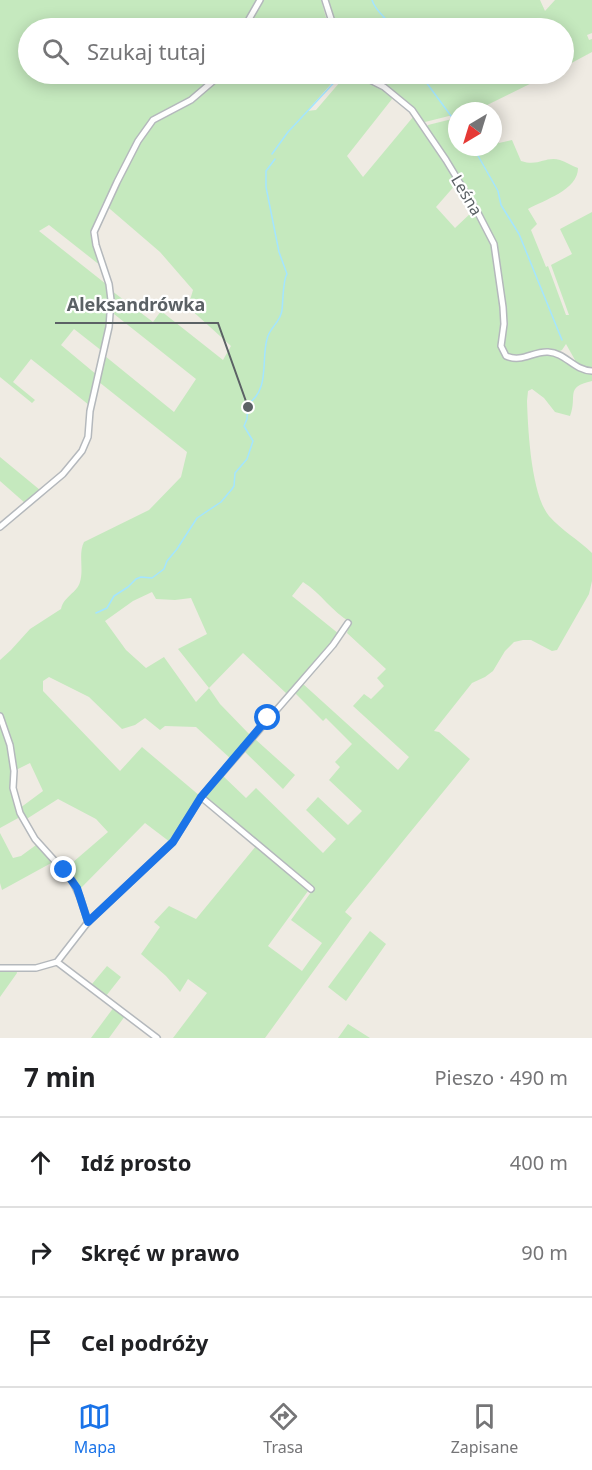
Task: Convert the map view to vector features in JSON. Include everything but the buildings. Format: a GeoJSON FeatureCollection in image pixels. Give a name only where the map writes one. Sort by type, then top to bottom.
{"type":"FeatureCollection","features":[{"type":"Feature","properties":{"kind":"street"},"geometry":{"type":"LineString","coordinates":[[250,18],[260,0]]}},
{"type":"Feature","properties":{"kind":"street"},"geometry":{"type":"LineString","coordinates":[[325,0],[331,18]]}},
{"type":"Feature","properties":{"kind":"street"},"geometry":{"type":"LineString","coordinates":[[0,527],[63,474],[82,451],[88,437],[90,411],[109,327],[111,300],[109,284],[94,232],[138,141],[153,120],[191,100],[209,84]]}},
{"type":"Feature","properties":{"kind":"street","name":"Leśna"},"geometry":{"type":"LineString","coordinates":[[378,84],[412,110],[446,160],[495,244],[504,324],[501,346],[506,356],[518,359],[541,352],[550,352],[561,355],[580,369],[592,371]]}},
{"type":"Feature","properties":{"kind":"street"},"geometry":{"type":"LineString","coordinates":[[0,968],[36,968],[57,963],[88,922],[173,842],[201,797],[333,645],[348,623]]}},
{"type":"Feature","properties":{"kind":"street"},"geometry":{"type":"LineString","coordinates":[[0,716],[10,745],[14,771],[13,788],[20,813],[34,839],[72,880],[88,922]]}},
{"type":"Feature","properties":{"kind":"street"},"geometry":{"type":"LineString","coordinates":[[201,797],[311,889]]}},
{"type":"Feature","properties":{"kind":"street"},"geometry":{"type":"LineString","coordinates":[[57,963],[157,1038]]}},
{"type":"Feature","properties":{"kind":"green space"},"geometry":{"type":"Polygon","coordinates":[[[0,0],[321,0],[326,18],[18,18],[18,84],[331,84],[307,111],[316,110],[338,84],[375,84],[385,89],[392,99],[347,156],[363,177],[413,117],[457,183],[436,207],[455,228],[473,211],[493,246],[501,307],[499,347],[509,361],[548,355],[573,368],[575,360],[566,344],[558,352],[518,357],[507,354],[504,347],[506,325],[496,244],[460,179],[426,128],[428,125],[448,120],[448,156],[502,156],[502,142],[512,140],[521,161],[533,163],[555,159],[578,168],[577,176],[566,188],[528,209],[537,224],[531,230],[546,267],[548,266],[566,315],[569,315],[551,265],[572,254],[560,229],[592,212],[592,381],[583,383],[575,389],[570,416],[555,412],[544,398],[532,389],[528,391],[527,401],[528,428],[538,493],[549,516],[592,553],[592,581],[589,594],[557,650],[552,651],[531,640],[514,642],[505,651],[493,671],[472,683],[434,731],[439,732],[470,759],[345,912],[352,918],[265,1038],[173,1038],[207,993],[188,979],[180,992],[141,954],[160,927],[154,922],[169,906],[196,919],[256,846],[307,888],[308,891],[268,946],[302,971],[322,943],[291,920],[314,888],[205,797],[222,775],[246,798],[256,788],[323,853],[336,839],[306,810],[318,797],[348,825],[362,811],[329,780],[340,767],[335,762],[352,744],[326,718],[323,721],[294,692],[302,683],[398,770],[409,757],[353,706],[364,694],[371,699],[384,686],[377,678],[386,669],[347,633],[350,622],[303,582],[292,596],[339,634],[287,694],[243,653],[209,688],[220,704],[251,736],[231,759],[196,727],[165,726],[160,730],[145,718],[135,725],[122,729],[89,697],[49,677],[43,681],[43,691],[120,771],[142,747],[200,796],[170,842],[145,823],[79,890],[65,869],[108,832],[96,819],[58,799],[25,820],[20,808],[43,791],[30,763],[16,770],[12,783],[13,799],[20,817],[0,828],[0,660],[30,629],[61,609],[76,589],[81,577],[81,551],[84,542],[149,510],[181,477],[187,452],[99,382],[105,356],[174,412],[196,379],[114,314],[112,291],[153,322],[161,311],[223,360],[231,346],[188,307],[193,290],[160,252],[103,203],[93,234],[101,266],[49,225],[39,231],[106,284],[109,302],[102,351],[74,329],[61,345],[97,375],[89,405],[31,359],[13,382],[35,400],[32,403],[0,377],[0,0]],[[152,592],[133,601],[105,621],[126,650],[146,668],[164,657],[196,702],[209,688],[178,649],[207,634],[191,598],[156,599],[152,592]]]}},
{"type":"Feature","properties":{"kind":"green space"},"geometry":{"type":"Polygon","coordinates":[[[327,0],[540,0],[545,11],[555,0],[592,0],[592,33],[587,35],[589,40],[592,39],[592,52],[574,62],[574,18],[333,18],[327,0]]]}},
{"type":"Feature","properties":{"kind":"green space"},"geometry":{"type":"Polygon","coordinates":[[[380,84],[530,84],[493,102],[448,102],[448,116],[425,122],[406,101],[380,84]]]}},
{"type":"Feature","properties":{"kind":"green space"},"geometry":{"type":"Polygon","coordinates":[[[0,457],[40,490],[25,503],[0,481],[0,457]]]}},
{"type":"Feature","properties":{"kind":"green space"},"geometry":{"type":"Polygon","coordinates":[[[255,739],[295,775],[283,789],[243,750],[255,739]]]}},
{"type":"Feature","properties":{"kind":"green space"},"geometry":{"type":"Polygon","coordinates":[[[0,833],[13,858],[21,856],[36,845],[53,862],[2,890],[0,833]]]}},
{"type":"Feature","properties":{"kind":"green space"},"geometry":{"type":"Polygon","coordinates":[[[370,931],[386,944],[346,1001],[328,987],[370,931]]]}},
{"type":"Feature","properties":{"kind":"green space"},"geometry":{"type":"Polygon","coordinates":[[[107,966],[121,977],[106,996],[92,984],[107,966]]]}},
{"type":"Feature","properties":{"kind":"green space"},"geometry":{"type":"Polygon","coordinates":[[[16,969],[17,973],[0,997],[0,970],[16,969]]]}},
{"type":"Feature","properties":{"kind":"green space"},"geometry":{"type":"Polygon","coordinates":[[[114,1007],[125,1016],[109,1038],[91,1038],[114,1007]]]}},
{"type":"Feature","properties":{"kind":"green space"},"geometry":{"type":"Polygon","coordinates":[[[348,1024],[370,1038],[338,1038],[348,1024]]]}},
{"type":"Feature","properties":{"kind":"waterway"},"geometry":{"type":"LineString","coordinates":[[372,0],[385,18]]}},
{"type":"Feature","properties":{"kind":"waterway"},"geometry":{"type":"LineString","coordinates":[[272,154],[288,132],[333,84]]}},
{"type":"Feature","properties":{"kind":"waterway"},"geometry":{"type":"LineString","coordinates":[[427,84],[448,112]]}},
{"type":"Feature","properties":{"kind":"waterway"},"geometry":{"type":"LineString","coordinates":[[478,156],[498,191],[501,205],[519,234],[562,340]]}},
{"type":"Feature","properties":{"kind":"waterway"},"geometry":{"type":"LineString","coordinates":[[96,613],[107,608],[114,596],[136,579],[152,578],[164,569],[167,561],[197,518],[221,502],[232,489],[235,473],[247,459],[253,441],[244,426],[248,404],[255,398],[262,383],[265,347],[270,332],[281,314],[287,274],[279,252],[266,187],[266,171],[275,159]]}},
{"type":"Feature","properties":{"kind":"place","name":"Aleksandrówka"},"geometry":{"type":"Point","coordinates":[248,407]}},
{"type":"Feature","properties":{"kind":"route"},"geometry":{"type":"LineString","coordinates":[[64,870],[77,888],[88,922],[173,842],[201,797],[268,718]]}}]}
